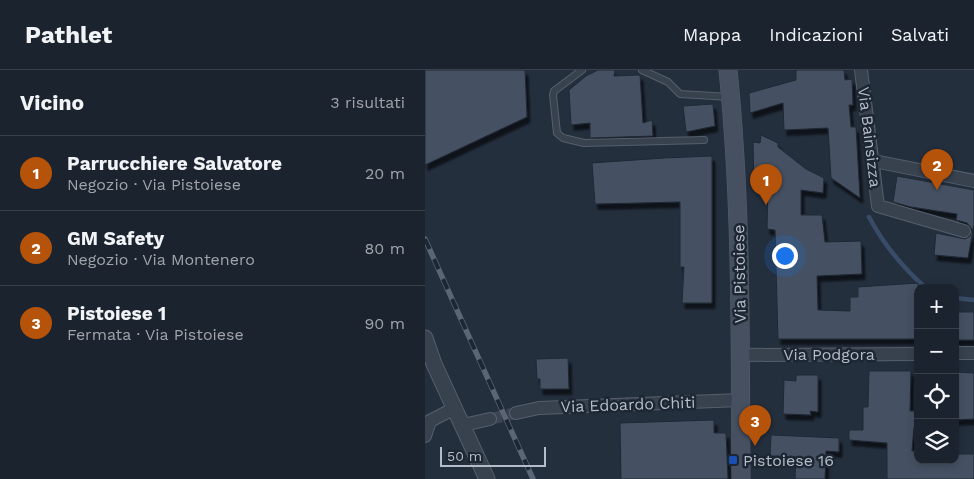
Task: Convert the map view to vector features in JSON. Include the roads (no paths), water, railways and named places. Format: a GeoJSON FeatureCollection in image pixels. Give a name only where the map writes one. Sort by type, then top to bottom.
{"type":"FeatureCollection","features":[{"type":"Feature","properties":{"kind":"main road","name":"Via Pistoiese"},"geometry":{"type":"LineString","coordinates":[[728,70],[737,183],[741,355],[741,479]]}},
{"type":"Feature","properties":{"kind":"street","name":"Via Bainsizza"},"geometry":{"type":"LineString","coordinates":[[861,70],[879,206],[964,231]]}},
{"type":"Feature","properties":{"kind":"street"},"geometry":{"type":"LineString","coordinates":[[873,161],[974,180]]}},
{"type":"Feature","properties":{"kind":"street"},"geometry":{"type":"LineString","coordinates":[[425,338],[430,359],[455,408],[487,479]]}},
{"type":"Feature","properties":{"kind":"street"},"geometry":{"type":"LineString","coordinates":[[959,353],[974,353]]}},
{"type":"Feature","properties":{"kind":"street","name":"Via Podgora"},"geometry":{"type":"LineString","coordinates":[[741,355],[914,354]]}},
{"type":"Feature","properties":{"kind":"street","name":"Via Edoardo Chiti"},"geometry":{"type":"LineString","coordinates":[[516,413],[539,408],[740,400]]}},
{"type":"Feature","properties":{"kind":"street"},"geometry":{"type":"LineString","coordinates":[[425,436],[430,421],[455,408]]}},
{"type":"Feature","properties":{"kind":"street"},"geometry":{"type":"LineString","coordinates":[[463,425],[491,419]]}},
{"type":"Feature","properties":{"kind":"lane"},"geometry":{"type":"LineString","coordinates":[[582,70],[554,91],[557,133],[563,138],[584,143],[704,140]]}},
{"type":"Feature","properties":{"kind":"lane"},"geometry":{"type":"LineString","coordinates":[[642,70],[668,82],[680,94],[731,97]]}},
{"type":"Feature","properties":{"kind":"waterway"},"geometry":{"type":"LineString","coordinates":[[869,217],[894,255],[922,284]]}},
{"type":"Feature","properties":{"kind":"waterway"},"geometry":{"type":"LineString","coordinates":[[959,298],[974,300]]}},
{"type":"Feature","properties":{"kind":"tunnel"},"geometry":{"type":"LineString","coordinates":[[490,419],[516,413]]}},
{"type":"Feature","properties":{"kind":"railway"},"geometry":{"type":"LineString","coordinates":[[425,239],[533,479]]}},
{"type":"Feature","properties":{"kind":"place","name":"GM Safety"},"geometry":{"type":"Point","coordinates":[937,190]}},
{"type":"Feature","properties":{"kind":"place","name":"Parrucchiere Salvatore"},"geometry":{"type":"Point","coordinates":[766,205]}},
{"type":"Feature","properties":{"kind":"place","name":"Pistoiese 1"},"geometry":{"type":"Point","coordinates":[755,446]}},
{"type":"Feature","properties":{"kind":"place","name":"Pistoiese 16"},"geometry":{"type":"Point","coordinates":[733,460]}}]}
